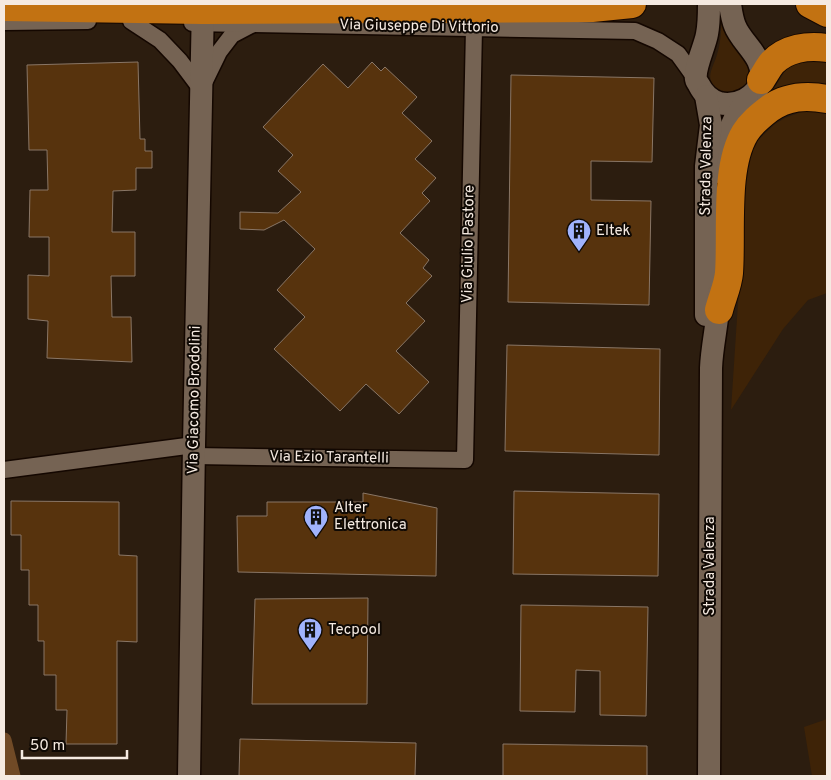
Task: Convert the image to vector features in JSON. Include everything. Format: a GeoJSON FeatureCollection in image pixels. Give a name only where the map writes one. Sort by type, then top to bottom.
{"type":"FeatureCollection","features":[{"type":"Feature","properties":{"kind":"highway"},"geometry":{"type":"LineString","coordinates":[[4,7],[203,12],[592,8],[632,4]]}},
{"type":"Feature","properties":{"kind":"highway"},"geometry":{"type":"LineString","coordinates":[[810,4],[827,13]]}},
{"type":"Feature","properties":{"kind":"highway"},"geometry":{"type":"LineString","coordinates":[[754,89],[773,62],[786,53],[799,48],[816,46],[827,48]]}},
{"type":"Feature","properties":{"kind":"highway"},"geometry":{"type":"LineString","coordinates":[[719,310],[729,275],[731,195],[735,157],[745,133],[758,117],[775,105],[794,98],[812,96],[827,98]]}},
{"type":"Feature","properties":{"kind":"main road"},"geometry":{"type":"LineString","coordinates":[[709,4],[707,34],[698,65],[701,87],[718,102],[733,103],[754,89],[760,66],[735,26],[730,4]]}},
{"type":"Feature","properties":{"kind":"main road","name":"Via Giacomo Brodolini"},"geometry":{"type":"LineString","coordinates":[[189,776],[200,89],[203,12]]}},
{"type":"Feature","properties":{"kind":"main road","name":"Strada Valenza"},"geometry":{"type":"LineString","coordinates":[[701,87],[711,125],[706,166],[705,310],[711,355],[709,776]]}},
{"type":"Feature","properties":{"kind":"main road","name":"Strada Valenza"},"geometry":{"type":"LineString","coordinates":[[711,355],[719,310],[722,166],[726,138],[735,118],[754,89]]}},
{"type":"Feature","properties":{"kind":"street","name":"Via Giuseppe Di Vittorio"},"geometry":{"type":"LineString","coordinates":[[4,22],[131,21],[203,12],[252,24],[636,30],[678,54],[701,87]]}},
{"type":"Feature","properties":{"kind":"street"},"geometry":{"type":"LineString","coordinates":[[131,21],[160,40],[180,61],[200,89],[219,52],[232,35],[252,24]]}},
{"type":"Feature","properties":{"kind":"street","name":"Via Giulio Pastore"},"geometry":{"type":"LineString","coordinates":[[465,460],[474,28]]}},
{"type":"Feature","properties":{"kind":"street","name":"Via Ezio Tarantelli"},"geometry":{"type":"LineString","coordinates":[[4,470],[194,451],[465,460]]}},
{"type":"Feature","properties":{"kind":"shaded area"},"geometry":{"type":"Polygon","coordinates":[[[722,18],[753,73],[746,90],[721,94],[712,83],[710,74],[719,47],[722,18]]]}},
{"type":"Feature","properties":{"kind":"shaded area"},"geometry":{"type":"Polygon","coordinates":[[[802,59],[827,60],[827,89],[768,98],[787,68],[802,59]]]}},
{"type":"Feature","properties":{"kind":"shaded area"},"geometry":{"type":"Polygon","coordinates":[[[815,109],[827,110],[827,293],[808,300],[783,329],[731,410],[747,165],[756,142],[775,124],[801,112],[815,109]]]}},
{"type":"Feature","properties":{"kind":"shaded area"},"geometry":{"type":"Polygon","coordinates":[[[827,719],[827,776],[812,776],[804,727],[827,719]]]}},
{"type":"Feature","properties":{"kind":"building"},"geometry":{"type":"Polygon","coordinates":[[[138,62],[140,139],[145,139],[145,151],[152,151],[152,168],[136,168],[136,190],[113,191],[112,232],[135,232],[135,276],[111,276],[112,317],[131,317],[132,362],[47,358],[48,321],[28,319],[28,275],[49,276],[49,237],[29,237],[30,190],[48,190],[47,150],[29,150],[27,65],[138,62]]]}},
{"type":"Feature","properties":{"kind":"building"},"geometry":{"type":"Polygon","coordinates":[[[372,62],[381,71],[385,67],[417,97],[402,113],[432,141],[415,159],[436,178],[422,193],[430,201],[400,233],[429,260],[423,268],[432,276],[406,303],[425,321],[396,351],[429,382],[399,414],[366,384],[340,411],[274,349],[305,317],[277,290],[315,249],[284,220],[264,230],[240,229],[240,212],[278,213],[301,192],[278,171],[293,155],[263,127],[323,64],[348,88],[372,62]]]}},
{"type":"Feature","properties":{"kind":"building"},"geometry":{"type":"Polygon","coordinates":[[[511,75],[654,78],[652,162],[591,161],[591,200],[651,201],[649,305],[508,302],[511,75]]]}},
{"type":"Feature","properties":{"kind":"building"},"geometry":{"type":"Polygon","coordinates":[[[507,345],[660,349],[659,455],[505,451],[507,345]]]}},
{"type":"Feature","properties":{"kind":"building"},"geometry":{"type":"Polygon","coordinates":[[[514,491],[659,494],[658,576],[513,574],[514,491]]]}},
{"type":"Feature","properties":{"kind":"building"},"geometry":{"type":"Polygon","coordinates":[[[363,493],[437,508],[436,576],[238,572],[237,516],[267,516],[267,502],[363,502],[363,493]]]}},
{"type":"Feature","properties":{"kind":"building"},"geometry":{"type":"Polygon","coordinates":[[[11,501],[119,502],[119,555],[137,556],[137,642],[117,641],[117,744],[66,744],[67,710],[56,710],[56,675],[44,675],[44,641],[38,641],[38,605],[29,605],[29,570],[21,570],[21,535],[11,535],[11,501]]]}},
{"type":"Feature","properties":{"kind":"building","name":"Tecpool"},"geometry":{"type":"Polygon","coordinates":[[[368,598],[367,704],[252,704],[255,599],[368,598]]]}},
{"type":"Feature","properties":{"kind":"building"},"geometry":{"type":"Polygon","coordinates":[[[521,605],[648,607],[646,716],[600,715],[600,671],[576,670],[575,712],[520,711],[521,605]]]}},
{"type":"Feature","properties":{"kind":"building"},"geometry":{"type":"Polygon","coordinates":[[[240,739],[416,743],[415,776],[239,776],[240,739]]]}},
{"type":"Feature","properties":{"kind":"building"},"geometry":{"type":"Polygon","coordinates":[[[503,744],[647,746],[647,776],[503,776],[503,744]]]}},
{"type":"Feature","properties":{"kind":"waterway"},"geometry":{"type":"LineString","coordinates":[[4,740],[13,776]]}},
{"type":"Feature","properties":{"kind":"place","name":"Eltek"},"geometry":{"type":"Point","coordinates":[579,252]}},
{"type":"Feature","properties":{"kind":"place","name":"Alter Elettronica"},"geometry":{"type":"Point","coordinates":[316,538]}},
{"type":"Feature","properties":{"kind":"place","name":"Tecpool"},"geometry":{"type":"Point","coordinates":[310,651]}}]}
